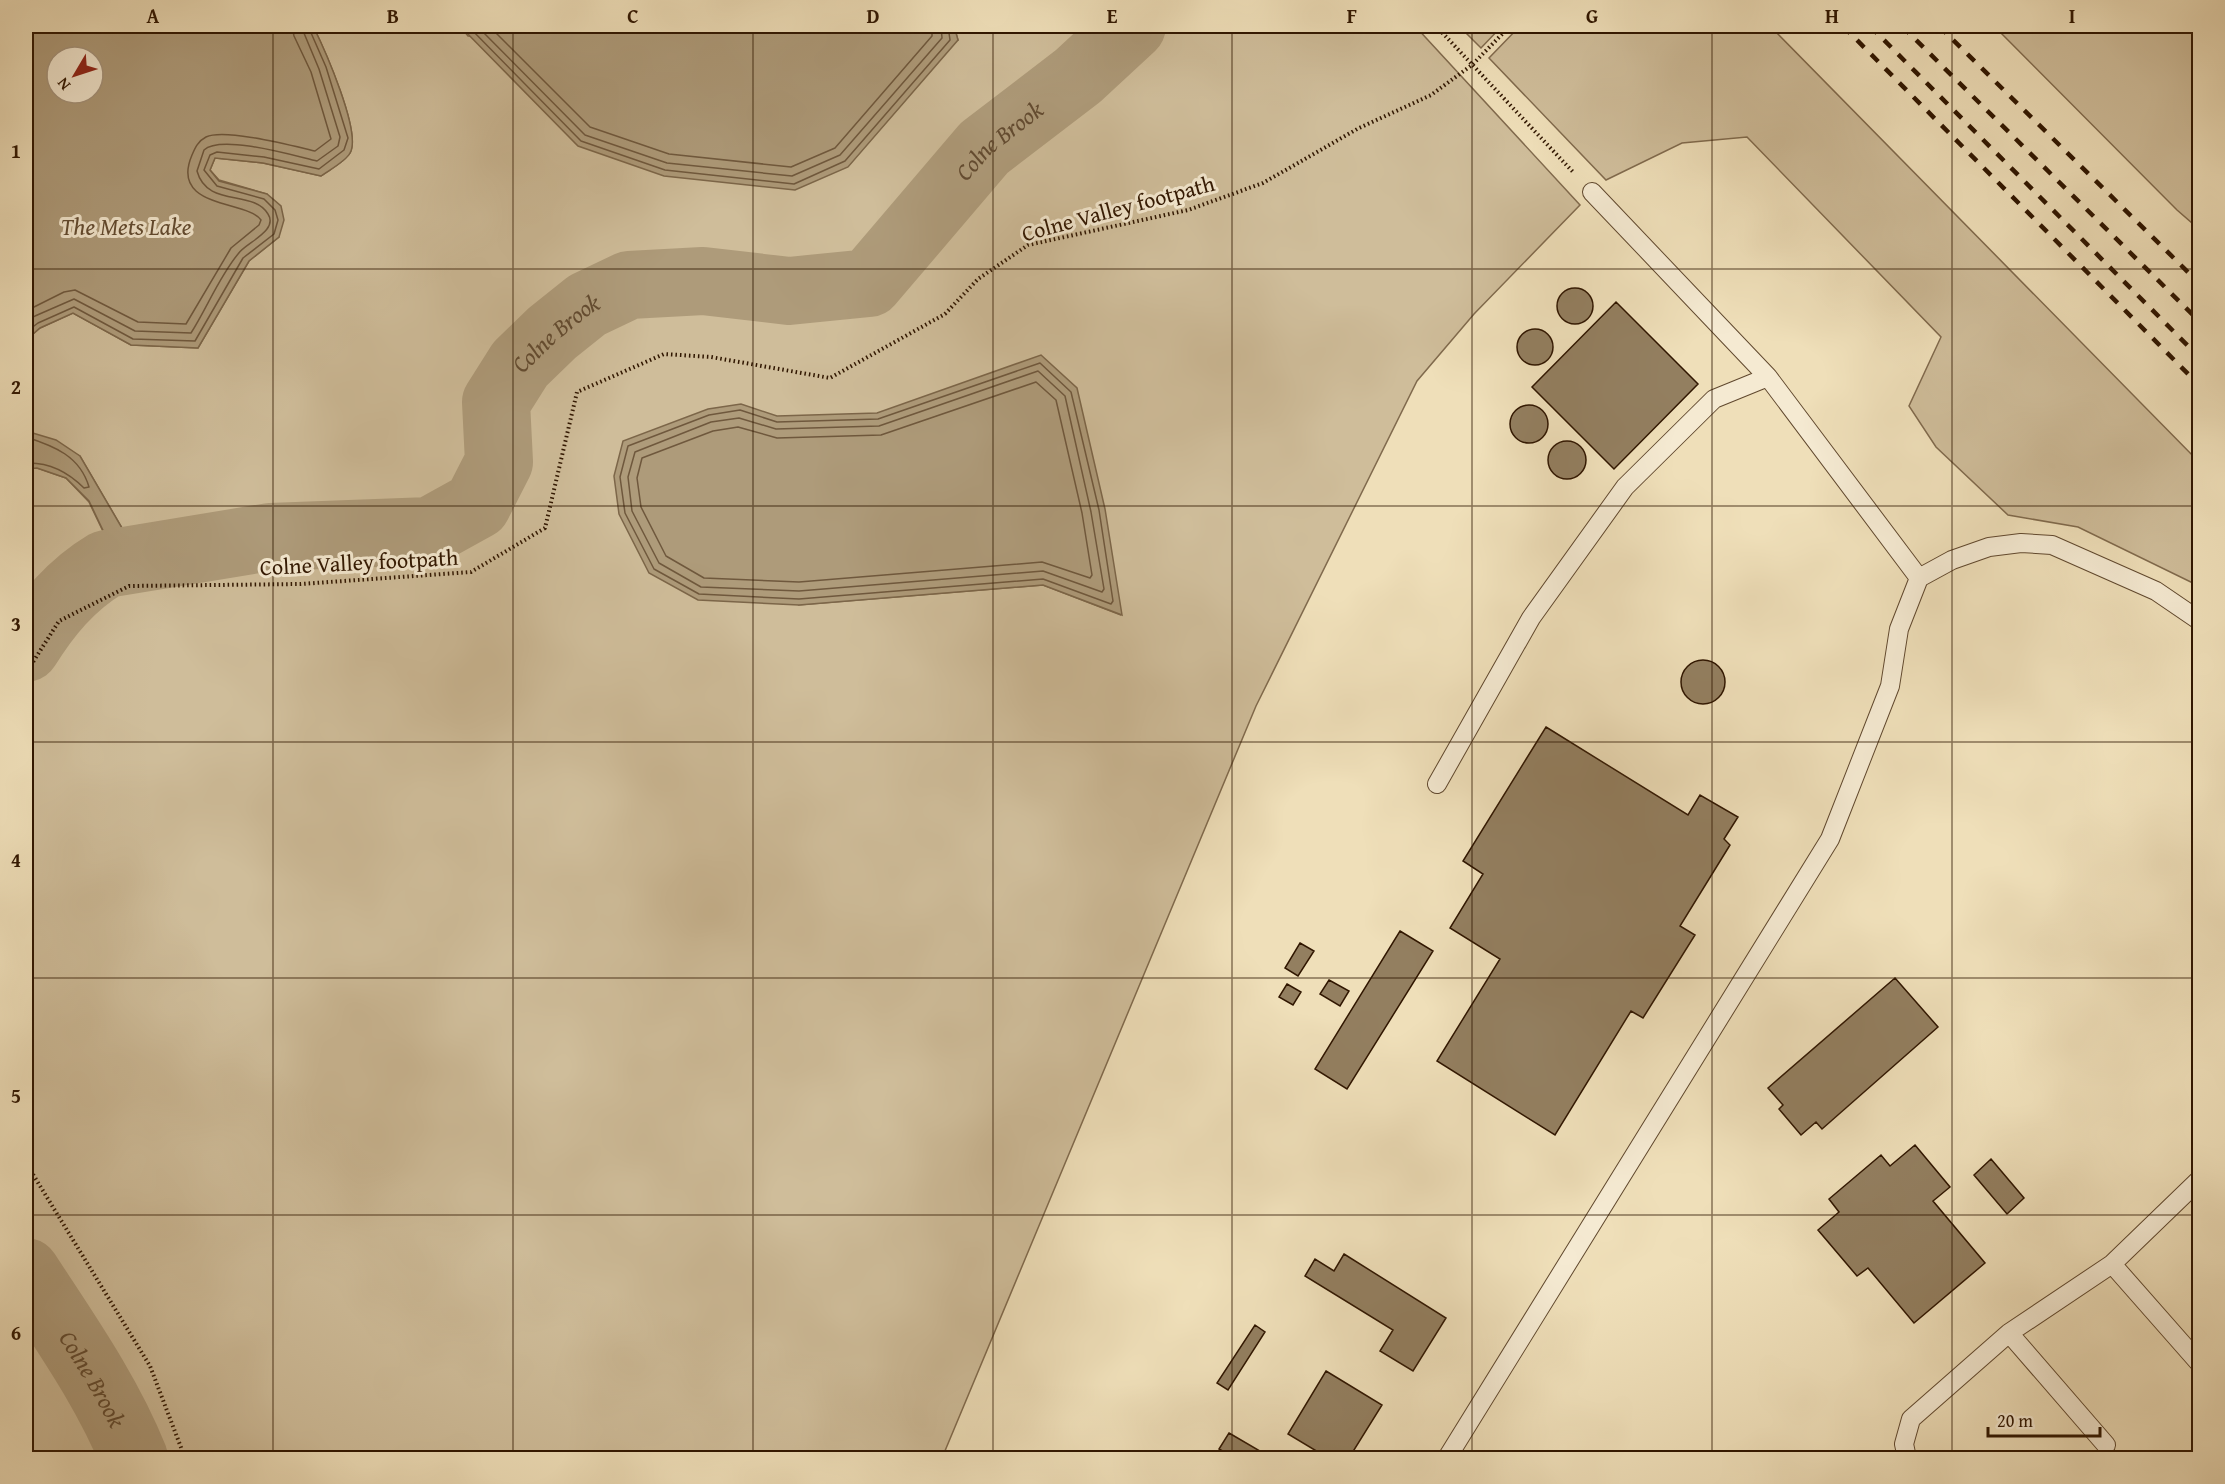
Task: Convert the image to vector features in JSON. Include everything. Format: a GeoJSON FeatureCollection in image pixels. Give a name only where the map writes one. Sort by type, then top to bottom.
{"type":"FeatureCollection","features":[{"type":"Feature","properties":{"kind":"lane"},"geometry":{"type":"LineString","coordinates":[[1592,192],[1768,377],[1919,578]]}},
{"type":"Feature","properties":{"kind":"lane"},"geometry":{"type":"LineString","coordinates":[[1437,783],[1531,618],[1625,487],[1714,399],[1768,377]]}},
{"type":"Feature","properties":{"kind":"lane"},"geometry":{"type":"LineString","coordinates":[[1447,1458],[1830,839],[1890,686],[1899,629],[1919,578],[1952,560],[1989,547],[2021,543],[2052,545],[2156,591],[2199,621]]}},
{"type":"Feature","properties":{"kind":"lane"},"geometry":{"type":"LineString","coordinates":[[1907,1458],[1904,1444],[1911,1419],[2009,1333],[2112,1264],[2199,1179]]}},
{"type":"Feature","properties":{"kind":"lane"},"geometry":{"type":"LineString","coordinates":[[2112,1264],[2199,1364]]}},
{"type":"Feature","properties":{"kind":"lane"},"geometry":{"type":"LineString","coordinates":[[2009,1333],[2106,1445]]}},
{"type":"Feature","properties":{"kind":"path"},"geometry":{"type":"LineString","coordinates":[[1436,26],[1592,192]]}},
{"type":"Feature","properties":{"kind":"path","name":"Colne Valley footpath"},"geometry":{"type":"LineString","coordinates":[[26,673],[59,621],[129,586],[301,584],[471,572],[545,528],[578,392],[664,354],[711,357],[830,378],[945,314],[978,279],[1028,245],[1188,210],[1263,183],[1359,128],[1431,95],[1473,65],[1510,26]]}},
{"type":"Feature","properties":{"kind":"path"},"geometry":{"type":"LineString","coordinates":[[26,1163],[150,1366],[185,1458]]}},
{"type":"Feature","properties":{"kind":"shaded area"},"geometry":{"type":"Polygon","coordinates":[[[313,26],[460,26],[468,36],[958,40],[954,26],[1107,26],[977,142],[865,277],[787,284],[698,275],[626,279],[584,299],[518,355],[490,398],[494,460],[472,500],[428,525],[285,529],[136,552],[80,456],[26,431],[26,340],[40,328],[73,313],[131,345],[198,348],[249,261],[279,237],[267,194],[219,180],[210,170],[215,158],[263,163],[321,176],[341,163],[350,153],[351,128],[346,110],[333,71],[313,26]]]}},
{"type":"Feature","properties":{"kind":"shaded area"},"geometry":{"type":"Polygon","coordinates":[[[1151,26],[1415,26],[1580,205],[1474,314],[1417,381],[1256,706],[942,1458],[142,1458],[123,1412],[26,1258],[26,660],[52,620],[71,598],[110,570],[433,537],[482,512],[507,463],[504,400],[526,367],[593,307],[633,290],[707,288],[783,295],[865,289],[993,149],[1132,44],[1151,26]],[[901,421],[799,605],[1043,585],[1121,615],[901,421]]]}},
{"type":"Feature","properties":{"kind":"shaded area"},"geometry":{"type":"Polygon","coordinates":[[[1459,26],[1502,26],[1481,48],[1459,26]]]}},
{"type":"Feature","properties":{"kind":"shaded area"},"geometry":{"type":"Polygon","coordinates":[[[1520,26],[1770,26],[2199,462],[2199,586],[2078,527],[2008,515],[1936,447],[1909,406],[1941,337],[1747,137],[1682,143],[1606,180],[1489,58],[1520,26]]]}},
{"type":"Feature","properties":{"kind":"shaded area"},"geometry":{"type":"Polygon","coordinates":[[[1994,26],[2199,26],[2199,229],[2177,210],[1994,26]]]}},
{"type":"Feature","properties":{"kind":"shaded area"},"geometry":{"type":"Polygon","coordinates":[[[37,468],[66,478],[89,502],[110,546],[104,557],[43,609],[26,638],[26,469],[37,468]]]}},
{"type":"Feature","properties":{"kind":"shaded area"},"geometry":{"type":"Polygon","coordinates":[[[26,1282],[93,1390],[127,1458],[26,1458],[33,1435],[26,1422],[26,1282]]]}},
{"type":"Feature","properties":{"kind":"water","name":"The Mets Lake"},"geometry":{"type":"Polygon","coordinates":[[[26,26],[313,26],[333,71],[346,110],[351,128],[350,153],[341,163],[321,176],[263,163],[215,158],[210,170],[219,181],[267,194],[281,206],[284,220],[279,237],[249,261],[198,348],[131,345],[73,313],[40,328],[26,340],[26,26]]]}},
{"type":"Feature","properties":{"kind":"water"},"geometry":{"type":"Polygon","coordinates":[[[460,26],[954,26],[958,40],[848,167],[795,190],[664,176],[578,146],[460,26]]]}},
{"type":"Feature","properties":{"kind":"water"},"geometry":{"type":"Polygon","coordinates":[[[1041,355],[1077,388],[1105,509],[1122,615],[1043,585],[799,605],[698,600],[649,573],[619,514],[614,476],[623,441],[708,409],[741,404],[777,416],[877,413],[1041,355]]]}},
{"type":"Feature","properties":{"kind":"water"},"geometry":{"type":"Polygon","coordinates":[[[26,431],[56,440],[80,456],[140,559],[106,564],[110,545],[89,501],[66,478],[37,468],[26,469],[26,431]]]}},
{"type":"Feature","properties":{"kind":"building"},"geometry":{"type":"Polygon","coordinates":[[[1575,288],[1588,293],[1593,306],[1588,319],[1575,324],[1562,319],[1557,306],[1562,293],[1575,288]]]}},
{"type":"Feature","properties":{"kind":"building"},"geometry":{"type":"Polygon","coordinates":[[[1616,302],[1698,384],[1614,469],[1532,387],[1616,302]]]}},
{"type":"Feature","properties":{"kind":"building"},"geometry":{"type":"Polygon","coordinates":[[[1535,329],[1548,334],[1553,347],[1548,360],[1535,365],[1522,360],[1517,347],[1522,334],[1535,329]]]}},
{"type":"Feature","properties":{"kind":"building"},"geometry":{"type":"Polygon","coordinates":[[[1529,405],[1542,411],[1548,424],[1542,437],[1529,443],[1516,437],[1510,424],[1516,411],[1529,405]]]}},
{"type":"Feature","properties":{"kind":"building"},"geometry":{"type":"Polygon","coordinates":[[[1567,441],[1580,447],[1586,460],[1580,473],[1567,479],[1554,473],[1548,460],[1554,447],[1567,441]]]}},
{"type":"Feature","properties":{"kind":"building"},"geometry":{"type":"Polygon","coordinates":[[[1703,660],[1719,666],[1725,682],[1719,698],[1703,704],[1687,698],[1681,682],[1687,666],[1703,660]]]}},
{"type":"Feature","properties":{"kind":"building"},"geometry":{"type":"Polygon","coordinates":[[[1546,727],[1688,815],[1700,795],[1738,817],[1724,839],[1730,845],[1680,926],[1695,935],[1643,1018],[1631,1011],[1555,1135],[1437,1061],[1500,959],[1450,928],[1483,874],[1463,861],[1546,727]]]}},
{"type":"Feature","properties":{"kind":"building"},"geometry":{"type":"Polygon","coordinates":[[[1400,931],[1433,951],[1347,1089],[1315,1069],[1400,931]]]}},
{"type":"Feature","properties":{"kind":"building"},"geometry":{"type":"Polygon","coordinates":[[[1300,943],[1314,951],[1298,976],[1285,968],[1300,943]]]}},
{"type":"Feature","properties":{"kind":"building"},"geometry":{"type":"Polygon","coordinates":[[[1895,978],[1938,1027],[1822,1129],[1816,1122],[1801,1135],[1779,1109],[1783,1105],[1768,1088],[1895,978]]]}},
{"type":"Feature","properties":{"kind":"building"},"geometry":{"type":"Polygon","coordinates":[[[1329,980],[1349,991],[1340,1006],[1320,994],[1329,980]]]}},
{"type":"Feature","properties":{"kind":"building"},"geometry":{"type":"Polygon","coordinates":[[[1287,984],[1301,992],[1293,1005],[1279,997],[1287,984]]]}},
{"type":"Feature","properties":{"kind":"building"},"geometry":{"type":"Polygon","coordinates":[[[1915,1145],[1950,1187],[1933,1201],[1985,1263],[1914,1323],[1868,1268],[1857,1276],[1818,1230],[1839,1212],[1829,1199],[1881,1155],[1890,1166],[1915,1145]]]}},
{"type":"Feature","properties":{"kind":"building"},"geometry":{"type":"Polygon","coordinates":[[[1991,1159],[2024,1198],[2007,1214],[1974,1175],[1991,1159]]]}},
{"type":"Feature","properties":{"kind":"building"},"geometry":{"type":"Polygon","coordinates":[[[1344,1254],[1446,1318],[1413,1371],[1380,1351],[1393,1330],[1305,1276],[1315,1259],[1334,1271],[1344,1254]]]}},
{"type":"Feature","properties":{"kind":"building"},"geometry":{"type":"Polygon","coordinates":[[[1255,1325],[1265,1332],[1228,1390],[1217,1383],[1255,1325]]]}},
{"type":"Feature","properties":{"kind":"building"},"geometry":{"type":"Polygon","coordinates":[[[1326,1371],[1382,1405],[1349,1458],[1328,1458],[1288,1434],[1326,1371]]]}},
{"type":"Feature","properties":{"kind":"building"},"geometry":{"type":"Polygon","coordinates":[[[1229,1433],[1272,1458],[1235,1458],[1219,1449],[1229,1433]]]}},
{"type":"Feature","properties":{"kind":"building"},"geometry":{"type":"Polygon","coordinates":[[[2200,1445],[2200,1458],[2184,1458],[2200,1445]]]}},
{"type":"Feature","properties":{"kind":"waterway","name":"Colne Brook"},"geometry":{"type":"LineString","coordinates":[[26,648],[42,623],[61,601],[82,581],[106,564],[270,537],[430,531],[477,505],[499,462],[496,402],[520,364],[552,333],[587,305],[629,285],[703,281],[789,291],[869,283],[984,148],[1078,76],[1132,26]]}},
{"type":"Feature","properties":{"kind":"waterway","name":"Colne Brook"},"geometry":{"type":"LineString","coordinates":[[26,1272],[98,1386],[134,1458]]}},
{"type":"Feature","properties":{"kind":"railway"},"geometry":{"type":"LineString","coordinates":[[1843,26],[2200,386]]}},
{"type":"Feature","properties":{"kind":"railway"},"geometry":{"type":"LineString","coordinates":[[1870,26],[2200,358]]}},
{"type":"Feature","properties":{"kind":"railway"},"geometry":{"type":"LineString","coordinates":[[1902,26],[2200,322]]}},
{"type":"Feature","properties":{"kind":"railway"},"geometry":{"type":"LineString","coordinates":[[1939,26],[2200,284]]}}]}
